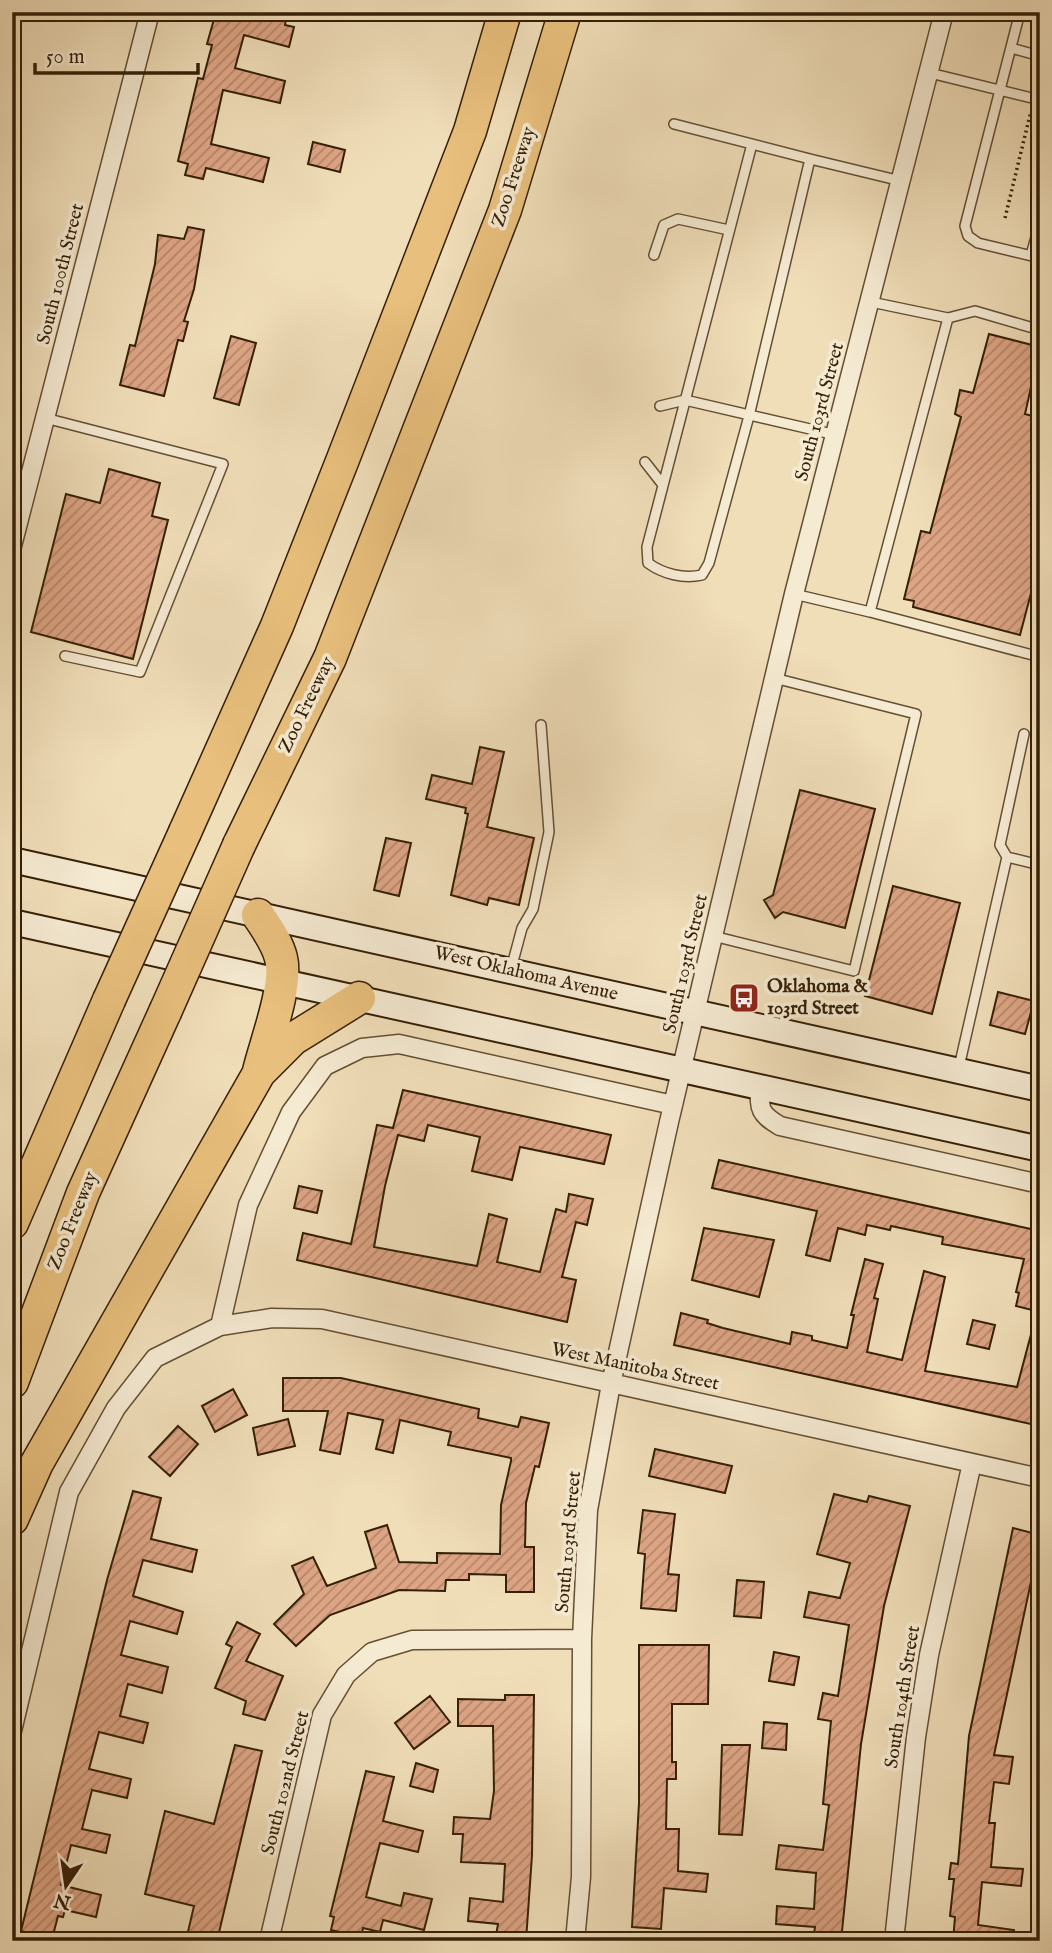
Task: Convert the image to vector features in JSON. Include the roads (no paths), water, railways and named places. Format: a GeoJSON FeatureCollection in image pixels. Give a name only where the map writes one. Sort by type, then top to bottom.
{"type":"FeatureCollection","features":[{"type":"Feature","properties":{"kind":"highway"},"geometry":{"type":"LineString","coordinates":[[12,1223],[277,626],[470,131],[505,12]]}},
{"type":"Feature","properties":{"kind":"highway","name":"Zoo Freeway"},"geometry":{"type":"LineString","coordinates":[[12,1382],[82,1193],[239,845],[330,658],[505,211],[565,12]]}},
{"type":"Feature","properties":{"kind":"highway"},"geometry":{"type":"LineString","coordinates":[[258,915],[275,941],[281,961],[281,981],[259,1073]]}},
{"type":"Feature","properties":{"kind":"highway"},"geometry":{"type":"LineString","coordinates":[[12,1519],[37,1463],[259,1073],[293,1039],[359,998]]}},
{"type":"Feature","properties":{"kind":"main road","name":"West Oklahoma Avenue"},"geometry":{"type":"LineString","coordinates":[[12,860],[1040,1089]]}},
{"type":"Feature","properties":{"kind":"main road"},"geometry":{"type":"LineString","coordinates":[[12,922],[1038,1146]]}},
{"type":"Feature","properties":{"kind":"street","name":"South 100th Street"},"geometry":{"type":"LineString","coordinates":[[12,546],[149,12]]}},
{"type":"Feature","properties":{"kind":"street","name":"South 103rd Street"},"geometry":{"type":"LineString","coordinates":[[575,1941],[581,1877],[582,1639],[588,1510],[611,1384],[673,1105],[794,594],[944,12]]}},
{"type":"Feature","properties":{"kind":"street"},"geometry":{"type":"LineString","coordinates":[[220,1326],[248,1205],[291,1112],[325,1066],[362,1048],[399,1044],[673,1105]]}},
{"type":"Feature","properties":{"kind":"street"},"geometry":{"type":"LineString","coordinates":[[760,1087],[760,1104],[764,1117],[780,1126],[1040,1184]]}},
{"type":"Feature","properties":{"kind":"street","name":"West Manitoba Street"},"geometry":{"type":"LineString","coordinates":[[12,1731],[69,1492],[116,1408],[155,1358],[220,1326],[272,1318],[322,1319],[1040,1478]]}},
{"type":"Feature","properties":{"kind":"street","name":"South 104th Street"},"geometry":{"type":"LineString","coordinates":[[894,1941],[916,1737],[929,1655],[972,1463]]}},
{"type":"Feature","properties":{"kind":"street","name":"South 102nd Street"},"geometry":{"type":"LineString","coordinates":[[269,1941],[322,1715],[346,1675],[372,1652],[412,1640],[582,1639]]}},
{"type":"Feature","properties":{"kind":"lane"},"geometry":{"type":"LineString","coordinates":[[1020,12],[965,226],[968,236],[978,243],[1035,257],[1040,223]]}},
{"type":"Feature","properties":{"kind":"lane"},"geometry":{"type":"LineString","coordinates":[[1011,48],[1040,56]]}},
{"type":"Feature","properties":{"kind":"lane"},"geometry":{"type":"LineString","coordinates":[[930,73],[1040,100]]}},
{"type":"Feature","properties":{"kind":"lane"},"geometry":{"type":"LineString","coordinates":[[674,124],[901,181]]}},
{"type":"Feature","properties":{"kind":"lane"},"geometry":{"type":"LineString","coordinates":[[752,144],[647,547],[648,563],[657,570],[689,578],[702,575],[709,563],[749,416],[810,159]]}},
{"type":"Feature","properties":{"kind":"lane"},"geometry":{"type":"LineString","coordinates":[[654,255],[664,225],[678,219],[729,230]]}},
{"type":"Feature","properties":{"kind":"lane"},"geometry":{"type":"LineString","coordinates":[[871,302],[948,318],[975,311],[1040,330]]}},
{"type":"Feature","properties":{"kind":"lane"},"geometry":{"type":"LineString","coordinates":[[870,612],[948,318]]}},
{"type":"Feature","properties":{"kind":"lane"},"geometry":{"type":"LineString","coordinates":[[660,406],[685,400],[836,435]]}},
{"type":"Feature","properties":{"kind":"lane"},"geometry":{"type":"LineString","coordinates":[[45,418],[223,464],[141,672],[65,656]]}},
{"type":"Feature","properties":{"kind":"lane"},"geometry":{"type":"LineString","coordinates":[[645,462],[663,485]]}},
{"type":"Feature","properties":{"kind":"lane"},"geometry":{"type":"LineString","coordinates":[[794,594],[1040,657]]}},
{"type":"Feature","properties":{"kind":"lane"},"geometry":{"type":"LineString","coordinates":[[713,936],[855,971],[916,714],[774,678]]}},
{"type":"Feature","properties":{"kind":"lane"},"geometry":{"type":"LineString","coordinates":[[511,971],[522,928],[533,909],[549,832],[541,725]]}},
{"type":"Feature","properties":{"kind":"lane"},"geometry":{"type":"LineString","coordinates":[[958,1071],[1007,857],[1000,845],[1024,734]]}},
{"type":"Feature","properties":{"kind":"lane"},"geometry":{"type":"LineString","coordinates":[[1007,857],[1040,865]]}},
{"type":"Feature","properties":{"kind":"place","name":"Oklahoma & 103rd Street"},"geometry":{"type":"Point","coordinates":[744,998]}}]}
